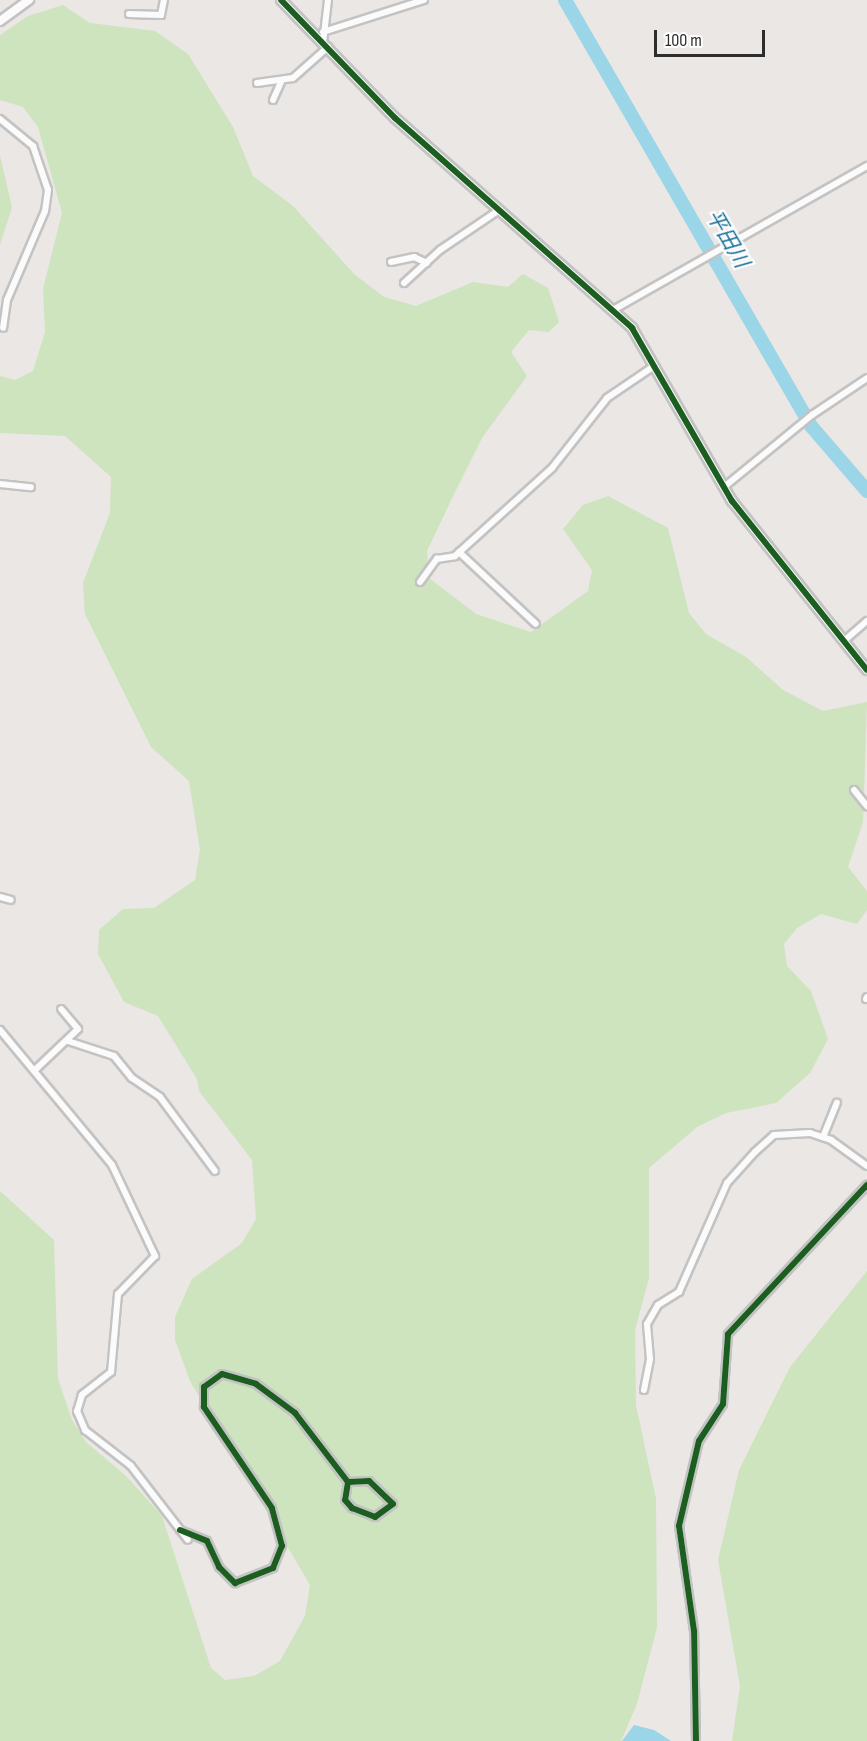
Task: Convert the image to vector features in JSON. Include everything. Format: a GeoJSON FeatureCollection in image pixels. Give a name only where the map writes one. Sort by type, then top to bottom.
{"type":"FeatureCollection","features":[{"type":"Feature","properties":{"kind":"street"},"geometry":{"type":"LineString","coordinates":[[0,21],[29,0]]}},
{"type":"Feature","properties":{"kind":"street"},"geometry":{"type":"LineString","coordinates":[[129,14],[161,15],[164,0]]}},
{"type":"Feature","properties":{"kind":"street"},"geometry":{"type":"LineString","coordinates":[[281,0],[395,118],[615,309],[654,366],[724,487],[867,670]]}},
{"type":"Feature","properties":{"kind":"street"},"geometry":{"type":"LineString","coordinates":[[326,45],[324,32],[328,0]]}},
{"type":"Feature","properties":{"kind":"street"},"geometry":{"type":"LineString","coordinates":[[324,32],[424,0]]}},
{"type":"Feature","properties":{"kind":"street"},"geometry":{"type":"LineString","coordinates":[[257,83],[293,78],[326,45]]}},
{"type":"Feature","properties":{"kind":"street"},"geometry":{"type":"LineString","coordinates":[[273,100],[281,81]]}},
{"type":"Feature","properties":{"kind":"street"},"geometry":{"type":"LineString","coordinates":[[0,119],[33,146],[48,190],[45,211],[7,300],[3,328]]}},
{"type":"Feature","properties":{"kind":"street"},"geometry":{"type":"LineString","coordinates":[[615,309],[867,166]]}},
{"type":"Feature","properties":{"kind":"street"},"geometry":{"type":"LineString","coordinates":[[404,284],[427,263],[499,210]]}},
{"type":"Feature","properties":{"kind":"street"},"geometry":{"type":"LineString","coordinates":[[391,262],[414,257],[427,263]]}},
{"type":"Feature","properties":{"kind":"street"},"geometry":{"type":"LineString","coordinates":[[420,582],[437,559],[459,552],[552,468],[607,398],[654,366]]}},
{"type":"Feature","properties":{"kind":"street"},"geometry":{"type":"LineString","coordinates":[[724,487],[811,416],[867,378]]}},
{"type":"Feature","properties":{"kind":"street"},"geometry":{"type":"LineString","coordinates":[[0,484],[31,487]]}},
{"type":"Feature","properties":{"kind":"street"},"geometry":{"type":"LineString","coordinates":[[459,552],[536,624]]}},
{"type":"Feature","properties":{"kind":"street"},"geometry":{"type":"LineString","coordinates":[[845,640],[867,621]]}},
{"type":"Feature","properties":{"kind":"street"},"geometry":{"type":"LineString","coordinates":[[854,790],[867,806]]}},
{"type":"Feature","properties":{"kind":"street"},"geometry":{"type":"LineString","coordinates":[[0,897],[11,900]]}},
{"type":"Feature","properties":{"kind":"street"},"geometry":{"type":"LineString","coordinates":[[36,1069],[68,1041],[78,1024],[61,1009]]}},
{"type":"Feature","properties":{"kind":"street"},"geometry":{"type":"LineString","coordinates":[[0,1030],[36,1069],[112,1165],[155,1256],[118,1294],[111,1372],[78,1400],[78,1419],[131,1466],[188,1540]]}},
{"type":"Feature","properties":{"kind":"street"},"geometry":{"type":"LineString","coordinates":[[68,1041],[114,1056],[132,1078],[160,1096],[215,1172]]}},
{"type":"Feature","properties":{"kind":"street"},"geometry":{"type":"LineString","coordinates":[[823,1137],[837,1102]]}},
{"type":"Feature","properties":{"kind":"street"},"geometry":{"type":"LineString","coordinates":[[644,1390],[650,1359],[647,1324],[658,1305],[679,1292],[727,1184],[774,1136],[823,1137],[867,1166]]}},
{"type":"Feature","properties":{"kind":"street"},"geometry":{"type":"LineString","coordinates":[[696,1741],[694,1631],[679,1526],[699,1441],[723,1404],[728,1334],[867,1185]]}},
{"type":"Feature","properties":{"kind":"street"},"geometry":{"type":"LineString","coordinates":[[180,1530],[207,1541],[219,1567],[235,1583],[273,1568],[282,1546],[272,1508],[204,1407],[204,1387],[222,1374],[239,1376],[276,1395],[348,1482],[345,1500],[366,1516],[382,1515],[393,1504],[369,1481],[348,1482]]}},
{"type":"Feature","properties":{"kind":"green space"},"geometry":{"type":"Polygon","coordinates":[[[63,5],[90,23],[155,31],[188,54],[233,127],[253,176],[293,206],[354,274],[384,297],[416,306],[473,282],[508,287],[523,274],[548,288],[559,322],[549,332],[529,330],[511,352],[527,376],[482,438],[455,492],[427,551],[429,578],[476,614],[531,632],[588,591],[592,570],[563,529],[583,505],[608,496],[668,528],[689,613],[706,634],[746,657],[783,690],[823,711],[867,702],[863,822],[848,867],[867,891],[867,910],[857,924],[821,914],[797,928],[784,944],[787,966],[811,991],[828,1039],[810,1073],[776,1103],[726,1113],[697,1127],[649,1168],[649,1278],[635,1330],[636,1405],[656,1499],[657,1627],[637,1704],[621,1741],[0,1741],[0,1191],[54,1240],[58,1379],[72,1420],[86,1442],[126,1476],[162,1516],[211,1668],[225,1680],[254,1676],[280,1661],[305,1616],[310,1585],[190,1381],[175,1340],[175,1317],[192,1279],[242,1243],[256,1219],[252,1160],[199,1091],[197,1079],[158,1016],[124,1002],[98,954],[99,930],[123,909],[154,908],[195,880],[200,850],[189,781],[151,747],[85,614],[83,583],[110,513],[111,477],[65,436],[0,433],[0,376],[15,380],[33,371],[45,332],[43,289],[62,213],[38,127],[23,107],[0,100],[0,35],[28,16],[63,5]]]}},
{"type":"Feature","properties":{"kind":"green space"},"geometry":{"type":"Polygon","coordinates":[[[0,156],[12,207],[0,245],[0,156]]]}},
{"type":"Feature","properties":{"kind":"green space"},"geometry":{"type":"Polygon","coordinates":[[[867,1271],[867,1741],[732,1741],[740,1686],[718,1560],[739,1470],[790,1367],[867,1271]]]}},
{"type":"Feature","properties":{"kind":"water"},"geometry":{"type":"Polygon","coordinates":[[[634,1725],[654,1730],[671,1741],[622,1741],[634,1725]]]}},
{"type":"Feature","properties":{"kind":"waterway","name":"平田川"},"geometry":{"type":"LineString","coordinates":[[565,0],[811,426],[867,491]]}},
{"type":"Feature","properties":{"kind":"cycle path"},"geometry":{"type":"LineString","coordinates":[[281,0],[395,118],[632,328],[732,501],[867,670]]}},
{"type":"Feature","properties":{"kind":"cycle path"},"geometry":{"type":"LineString","coordinates":[[696,1741],[694,1631],[679,1526],[699,1441],[723,1404],[728,1334],[867,1185]]}},
{"type":"Feature","properties":{"kind":"cycle path"},"geometry":{"type":"LineString","coordinates":[[180,1530],[207,1541],[219,1567],[235,1583],[273,1568],[282,1546],[272,1508],[204,1407],[204,1387],[222,1374],[256,1384],[295,1413],[348,1482],[345,1500],[352,1508],[375,1517],[393,1504],[369,1481],[348,1482]]}}]}
